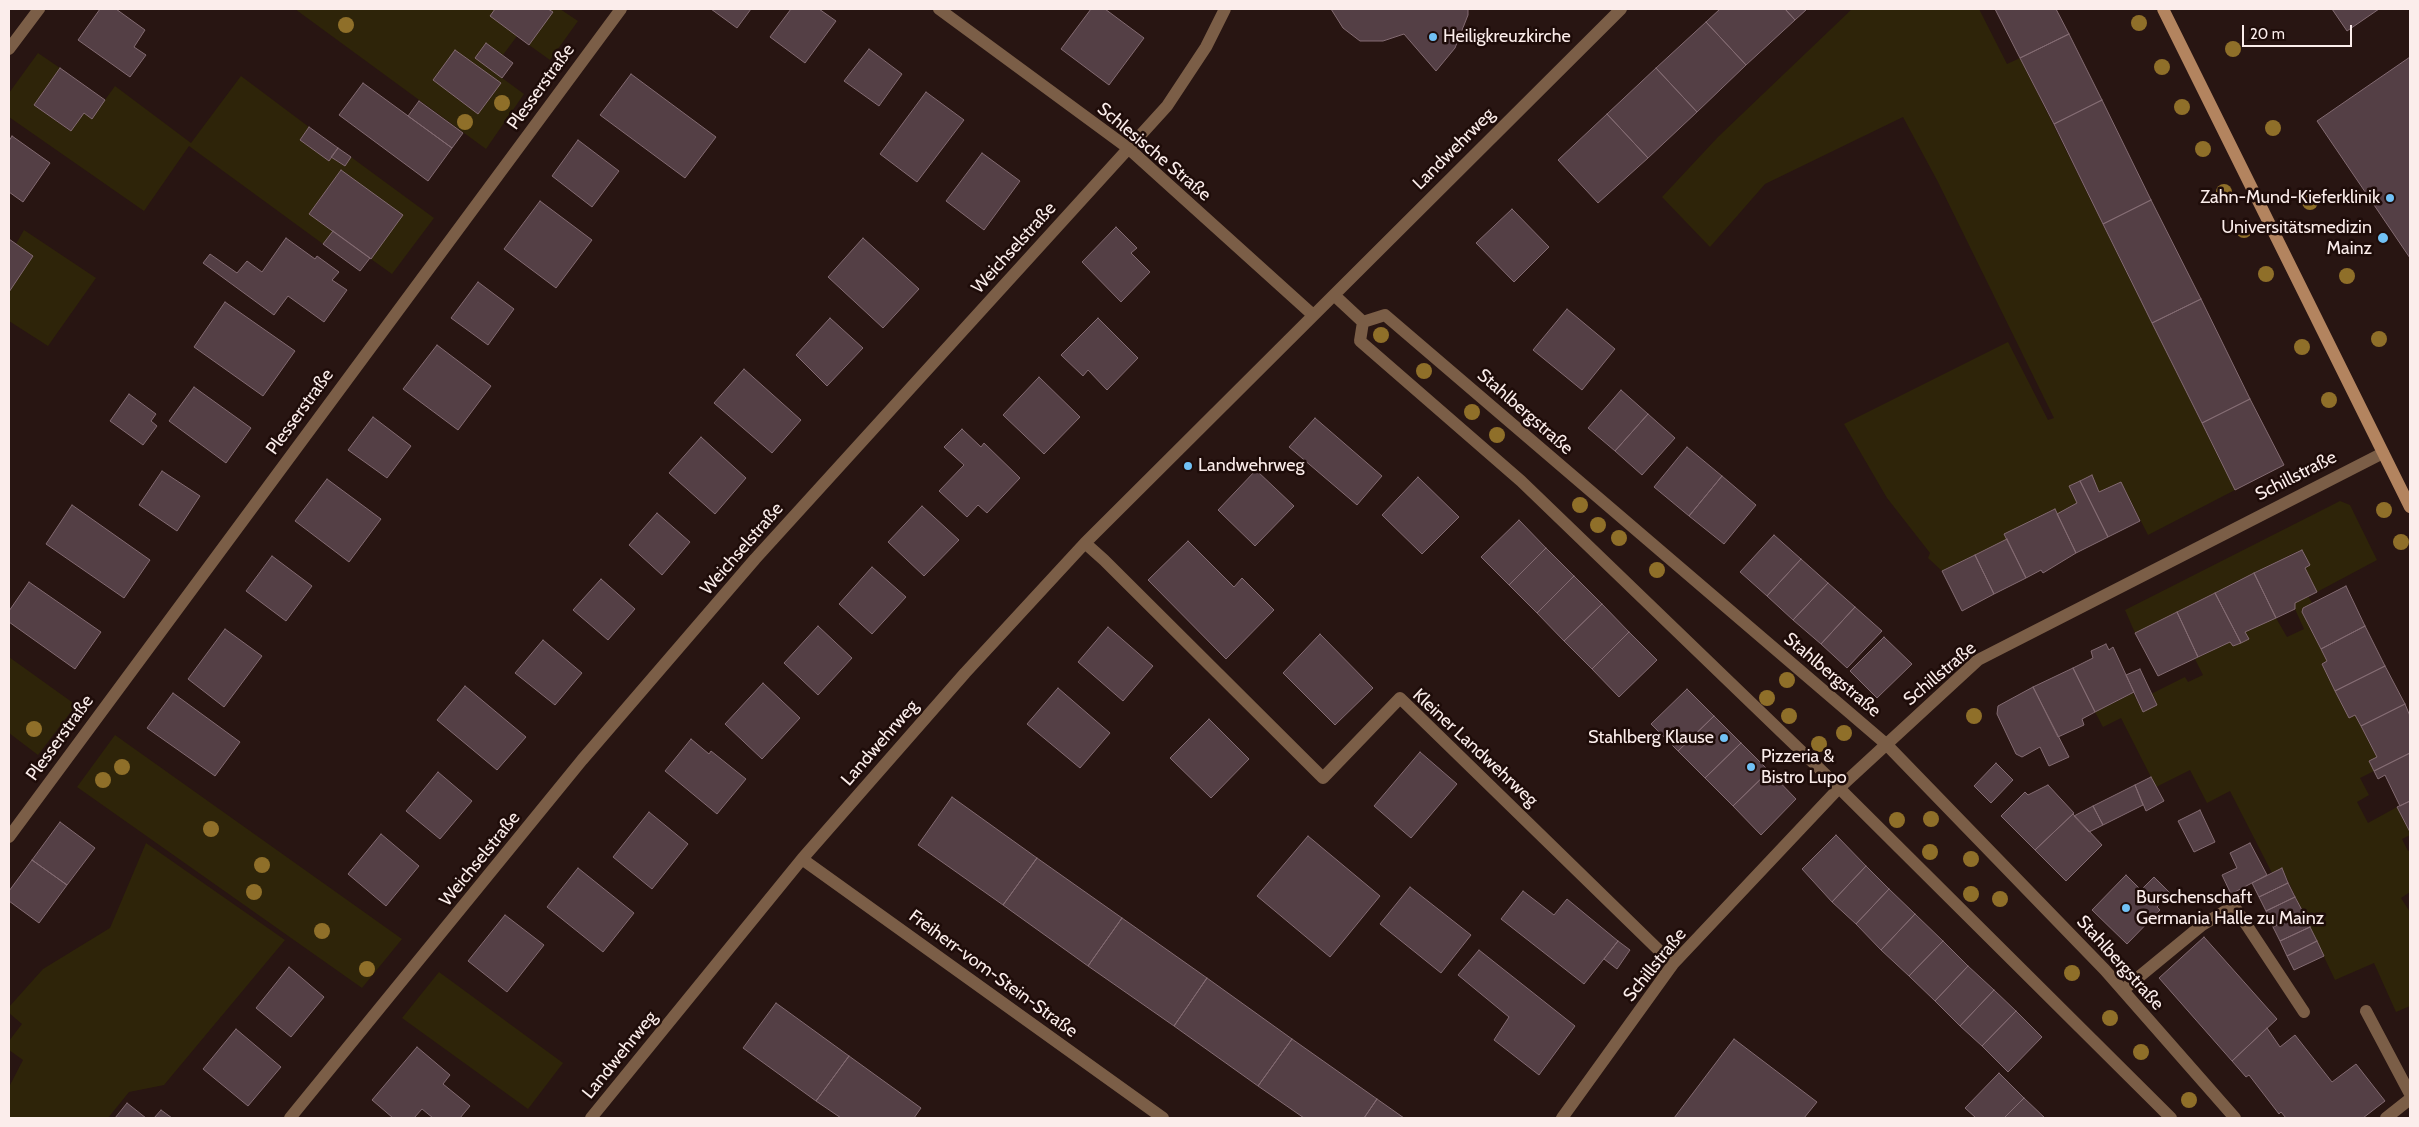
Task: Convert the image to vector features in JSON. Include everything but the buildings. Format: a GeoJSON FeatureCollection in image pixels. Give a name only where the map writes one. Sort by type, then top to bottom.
{"type":"FeatureCollection","features":[{"type":"Feature","properties":{"kind":"street"},"geometry":{"type":"LineString","coordinates":[[9,50],[39,9]]}},
{"type":"Feature","properties":{"kind":"street","name":"Plesserstraße"},"geometry":{"type":"LineString","coordinates":[[9,837],[621,9]]}},
{"type":"Feature","properties":{"kind":"street","name":"Schlesische Straße"},"geometry":{"type":"LineString","coordinates":[[939,9],[1128,148],[1313,315]]}},
{"type":"Feature","properties":{"kind":"street","name":"Weichselstraße"},"geometry":{"type":"LineString","coordinates":[[290,1118],[582,760],[755,559],[1167,106],[1206,47],[1224,9]]}},
{"type":"Feature","properties":{"kind":"street","name":"Landwehrweg"},"geometry":{"type":"LineString","coordinates":[[591,1118],[802,858],[966,673],[1085,544],[1621,9]]}},
{"type":"Feature","properties":{"kind":"street"},"geometry":{"type":"LineString","coordinates":[[2163,9],[2410,506]]}},
{"type":"Feature","properties":{"kind":"street"},"geometry":{"type":"LineString","coordinates":[[1334,295],[1362,322],[1360,341],[1521,481],[1839,788],[2172,1118]]}},
{"type":"Feature","properties":{"kind":"street","name":"Stahlbergstraße"},"geometry":{"type":"LineString","coordinates":[[1362,322],[1385,315],[1886,744],[2123,990],[2235,1118]]}},
{"type":"Feature","properties":{"kind":"street","name":"Schillstraße"},"geometry":{"type":"LineString","coordinates":[[1562,1118],[1674,964],[1839,788],[1978,660],[2383,453]]}},
{"type":"Feature","properties":{"kind":"street","name":"Kleiner Landwehrweg"},"geometry":{"type":"LineString","coordinates":[[1085,544],[1104,560],[1323,778],[1400,698],[1674,964]]}},
{"type":"Feature","properties":{"kind":"street","name":"Freiherr-vom-Stein-Straße"},"geometry":{"type":"LineString","coordinates":[[802,858],[1163,1118]]}},
{"type":"Feature","properties":{"kind":"street"},"geometry":{"type":"LineString","coordinates":[[2123,990],[2202,925],[2234,906],[2304,1012]]}},
{"type":"Feature","properties":{"kind":"street"},"geometry":{"type":"LineString","coordinates":[[2366,1011],[2410,1094]]}},
{"type":"Feature","properties":{"kind":"street"},"geometry":{"type":"LineString","coordinates":[[2386,1118],[2410,1099]]}},
{"type":"Feature","properties":{"kind":"shaded area"},"geometry":{"type":"Polygon","coordinates":[[[295,9],[495,9],[491,16],[517,36],[503,55],[486,43],[475,58],[524,94],[486,149],[295,9]],[[455,50],[433,80],[478,114],[501,83],[455,50]]]}},
{"type":"Feature","properties":{"kind":"shaded area"},"geometry":{"type":"Polygon","coordinates":[[[548,9],[560,9],[578,21],[550,60],[529,45],[552,12],[548,9]]]}},
{"type":"Feature","properties":{"kind":"shaded area"},"geometry":{"type":"Polygon","coordinates":[[[1852,9],[1979,9],[2007,64],[2020,58],[2235,490],[2148,535],[2121,482],[2099,492],[2092,475],[2069,486],[2077,503],[2057,514],[2054,509],[2005,534],[2007,539],[1942,571],[1928,558],[1930,553],[1887,498],[1844,424],[2008,342],[2048,420],[2054,418],[1938,182],[1903,117],[1765,184],[1710,247],[1662,197],[1718,137],[1852,9]]]}},
{"type":"Feature","properties":{"kind":"shaded area"},"geometry":{"type":"Polygon","coordinates":[[[38,53],[60,68],[34,105],[70,131],[84,113],[92,118],[115,86],[191,143],[241,76],[309,127],[300,140],[329,161],[331,157],[345,166],[351,157],[434,218],[392,274],[371,259],[341,170],[309,214],[333,231],[323,244],[189,146],[144,211],[9,117],[9,93],[38,53]]]}},
{"type":"Feature","properties":{"kind":"shaded area"},"geometry":{"type":"Polygon","coordinates":[[[24,230],[96,278],[48,346],[9,321],[9,292],[33,256],[16,244],[24,230]]]}},
{"type":"Feature","properties":{"kind":"shaded area"},"geometry":{"type":"Polygon","coordinates":[[[2340,501],[2350,505],[2377,560],[2317,592],[2305,568],[2310,565],[2303,551],[2296,552],[2135,633],[2125,610],[2340,501]]]}},
{"type":"Feature","properties":{"kind":"shaded area"},"geometry":{"type":"Polygon","coordinates":[[[2308,596],[2312,603],[2303,608],[2302,612],[2327,661],[2322,664],[2349,718],[2355,715],[2377,757],[2369,761],[2374,771],[2360,778],[2369,795],[2357,802],[2368,823],[2397,807],[2410,832],[2410,835],[2402,839],[2408,851],[2410,850],[2410,892],[2401,898],[2410,912],[2410,1006],[2396,1012],[2374,963],[2335,980],[2282,868],[2272,873],[2230,791],[2207,803],[2190,770],[2156,787],[2121,718],[2103,727],[2095,712],[2133,693],[2143,712],[2157,705],[2151,694],[2185,677],[2188,682],[2203,675],[2195,659],[2230,642],[2233,646],[2248,639],[2245,632],[2276,618],[2287,637],[2304,629],[2295,609],[2295,603],[2308,596]]]}},
{"type":"Feature","properties":{"kind":"shaded area"},"geometry":{"type":"Polygon","coordinates":[[[9,657],[76,705],[38,755],[9,733],[9,657]]]}},
{"type":"Feature","properties":{"kind":"shaded area"},"geometry":{"type":"Polygon","coordinates":[[[115,735],[402,939],[362,988],[77,787],[115,735]]]}},
{"type":"Feature","properties":{"kind":"shaded area"},"geometry":{"type":"Polygon","coordinates":[[[146,843],[285,940],[164,1085],[129,1092],[108,1118],[9,1118],[9,1087],[23,1060],[9,1050],[9,1041],[22,1024],[9,1013],[9,1007],[43,969],[110,928],[146,843]]]}},
{"type":"Feature","properties":{"kind":"shaded area"},"geometry":{"type":"Polygon","coordinates":[[[439,972],[563,1063],[528,1109],[402,1018],[439,972]]]}},
{"type":"Feature","properties":{"kind":"place","name":"Heiligkreuzkirche"},"geometry":{"type":"Point","coordinates":[1433,37]}},
{"type":"Feature","properties":{"kind":"place","name":"Zahn-Mund-Kieferklinik"},"geometry":{"type":"Point","coordinates":[2390,198]}},
{"type":"Feature","properties":{"kind":"place","name":"Universitätsmedizin Mainz"},"geometry":{"type":"Point","coordinates":[2383,238]}},
{"type":"Feature","properties":{"kind":"place","name":"Landwehrweg"},"geometry":{"type":"Point","coordinates":[1188,466]}},
{"type":"Feature","properties":{"kind":"place","name":"Stahlberg Klause"},"geometry":{"type":"Point","coordinates":[1724,738]}},
{"type":"Feature","properties":{"kind":"place","name":"Pizzeria & Bistro Lupo"},"geometry":{"type":"Point","coordinates":[1751,767]}},
{"type":"Feature","properties":{"kind":"place","name":"Burschenschaft Germania Halle zu Mainz"},"geometry":{"type":"Point","coordinates":[2126,908]}}]}
